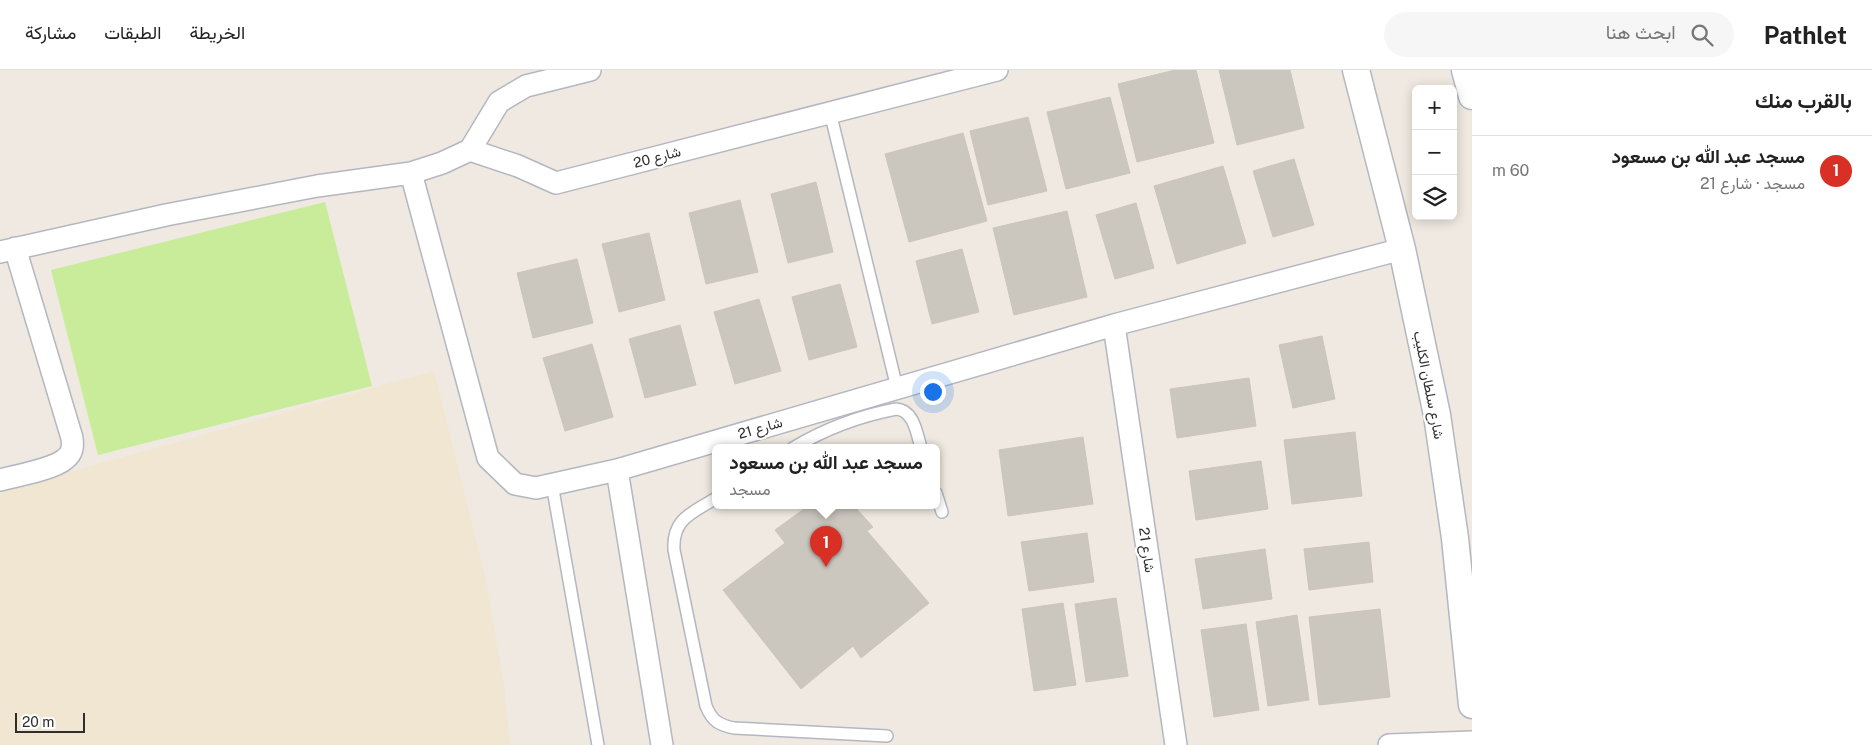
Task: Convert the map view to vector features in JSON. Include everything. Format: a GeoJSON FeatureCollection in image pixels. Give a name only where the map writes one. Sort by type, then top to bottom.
{"type":"FeatureCollection","features":[{"type":"Feature","properties":{"kind":"street"},"geometry":{"type":"LineString","coordinates":[[0,480],[54,466],[65,460],[73,448],[72,438],[8,250],[213,206],[317,186],[411,173],[470,150],[499,102],[526,86],[590,70]]}},
{"type":"Feature","properties":{"kind":"street","name":"شارع 20"},"geometry":{"type":"LineString","coordinates":[[470,150],[518,166],[556,183],[997,70]]}},
{"type":"Feature","properties":{"kind":"street","name":"شارع سلطان الكليب"},"geometry":{"type":"LineString","coordinates":[[1356,70],[1402,249],[1438,424],[1455,538],[1472,706]]}},
{"type":"Feature","properties":{"kind":"street"},"geometry":{"type":"LineString","coordinates":[[1465,70],[1472,96]]}},
{"type":"Feature","properties":{"kind":"street","name":"شارع 21"},"geometry":{"type":"LineString","coordinates":[[411,173],[488,458],[515,484],[536,488],[712,447]]}},
{"type":"Feature","properties":{"kind":"street","name":"شارع 21"},"geometry":{"type":"LineString","coordinates":[[725,444],[825,420],[897,388],[1114,326],[1402,249]]}},
{"type":"Feature","properties":{"kind":"street","name":"شارع 21"},"geometry":{"type":"LineString","coordinates":[[1114,326],[1176,745]]}},
{"type":"Feature","properties":{"kind":"street"},"geometry":{"type":"LineString","coordinates":[[617,470],[662,745]]}},
{"type":"Feature","properties":{"kind":"street"},"geometry":{"type":"LineString","coordinates":[[1389,745],[1472,742]]}},
{"type":"Feature","properties":{"kind":"lane"},"geometry":{"type":"LineString","coordinates":[[830,112],[897,388]]}},
{"type":"Feature","properties":{"kind":"lane"},"geometry":{"type":"LineString","coordinates":[[798,444],[825,420],[872,414],[896,408],[902,409],[910,416],[920,444]]}},
{"type":"Feature","properties":{"kind":"lane"},"geometry":{"type":"LineString","coordinates":[[552,484],[598,745]]}},
{"type":"Feature","properties":{"kind":"lane"},"geometry":{"type":"LineString","coordinates":[[712,501],[681,521],[673,539],[704,697],[710,715],[715,722],[734,728],[887,736]]}},
{"type":"Feature","properties":{"kind":"lane"},"geometry":{"type":"LineString","coordinates":[[940,506],[942,512]]}},
{"type":"Feature","properties":{"kind":"shaded area"},"geometry":{"type":"Polygon","coordinates":[[[434,371],[486,581],[504,686],[510,745],[0,745],[0,491],[434,371]]]}},
{"type":"Feature","properties":{"kind":"green space"},"geometry":{"type":"Polygon","coordinates":[[[325,202],[372,386],[98,455],[51,270],[325,202]]]}},
{"type":"Feature","properties":{"kind":"building"},"geometry":{"type":"Polygon","coordinates":[[[1175,70],[1196,70],[1214,143],[1137,162],[1118,84],[1175,70]]]}},
{"type":"Feature","properties":{"kind":"building"},"geometry":{"type":"Polygon","coordinates":[[[1219,70],[1290,70],[1304,128],[1237,145],[1219,70]]]}},
{"type":"Feature","properties":{"kind":"building"},"geometry":{"type":"Polygon","coordinates":[[[1110,97],[1130,173],[1066,189],[1047,112],[1110,97]]]}},
{"type":"Feature","properties":{"kind":"building"},"geometry":{"type":"Polygon","coordinates":[[[1028,117],[1047,191],[988,205],[970,131],[1028,117]]]}},
{"type":"Feature","properties":{"kind":"building"},"geometry":{"type":"Polygon","coordinates":[[[963,133],[987,221],[909,242],[885,154],[963,133]]]}},
{"type":"Feature","properties":{"kind":"building"},"geometry":{"type":"Polygon","coordinates":[[[1294,159],[1314,225],[1273,237],[1253,171],[1294,159]]]}},
{"type":"Feature","properties":{"kind":"building"},"geometry":{"type":"Polygon","coordinates":[[[1223,166],[1246,243],[1177,264],[1154,186],[1223,166]]]}},
{"type":"Feature","properties":{"kind":"building"},"geometry":{"type":"Polygon","coordinates":[[[816,182],[833,252],[788,263],[771,194],[816,182]]]}},
{"type":"Feature","properties":{"kind":"building"},"geometry":{"type":"Polygon","coordinates":[[[740,200],[758,272],[706,284],[689,213],[740,200]]]}},
{"type":"Feature","properties":{"kind":"building"},"geometry":{"type":"Polygon","coordinates":[[[1136,203],[1154,268],[1115,279],[1096,215],[1136,203]]]}},
{"type":"Feature","properties":{"kind":"building"},"geometry":{"type":"Polygon","coordinates":[[[1067,211],[1087,297],[1014,315],[993,228],[1067,211]]]}},
{"type":"Feature","properties":{"kind":"building"},"geometry":{"type":"Polygon","coordinates":[[[649,233],[665,300],[619,312],[602,244],[649,233]]]}},
{"type":"Feature","properties":{"kind":"building"},"geometry":{"type":"Polygon","coordinates":[[[962,249],[979,312],[932,324],[916,261],[962,249]]]}},
{"type":"Feature","properties":{"kind":"building"},"geometry":{"type":"Polygon","coordinates":[[[577,259],[593,323],[533,338],[517,273],[577,259]]]}},
{"type":"Feature","properties":{"kind":"building"},"geometry":{"type":"Polygon","coordinates":[[[840,284],[857,347],[809,360],[792,297],[840,284]]]}},
{"type":"Feature","properties":{"kind":"building"},"geometry":{"type":"Polygon","coordinates":[[[759,299],[781,371],[735,384],[714,312],[759,299]]]}},
{"type":"Feature","properties":{"kind":"building"},"geometry":{"type":"Polygon","coordinates":[[[680,325],[696,385],[645,398],[629,339],[680,325]]]}},
{"type":"Feature","properties":{"kind":"building"},"geometry":{"type":"Polygon","coordinates":[[[1322,336],[1335,399],[1293,408],[1279,345],[1322,336]]]}},
{"type":"Feature","properties":{"kind":"building"},"geometry":{"type":"Polygon","coordinates":[[[592,344],[613,417],[565,431],[543,358],[592,344]]]}},
{"type":"Feature","properties":{"kind":"building"},"geometry":{"type":"Polygon","coordinates":[[[1249,378],[1256,426],[1177,438],[1170,389],[1249,378]]]}},
{"type":"Feature","properties":{"kind":"building"},"geometry":{"type":"Polygon","coordinates":[[[1355,432],[1362,496],[1292,504],[1284,440],[1355,432]]]}},
{"type":"Feature","properties":{"kind":"building"},"geometry":{"type":"Polygon","coordinates":[[[1083,437],[1093,504],[1008,516],[999,450],[1083,437]]]}},
{"type":"Feature","properties":{"kind":"building"},"geometry":{"type":"Polygon","coordinates":[[[1261,461],[1268,509],[1196,520],[1189,471],[1261,461]]]}},
{"type":"Feature","properties":{"kind":"building"},"geometry":{"type":"Polygon","coordinates":[[[804,509],[857,509],[873,527],[867,531],[929,603],[861,658],[853,646],[801,689],[723,590],[785,543],[775,530],[804,509]]]}},
{"type":"Feature","properties":{"kind":"building"},"geometry":{"type":"Polygon","coordinates":[[[1087,533],[1094,582],[1029,591],[1021,542],[1087,533]]]}},
{"type":"Feature","properties":{"kind":"building"},"geometry":{"type":"Polygon","coordinates":[[[1369,542],[1373,582],[1309,590],[1304,549],[1369,542]]]}},
{"type":"Feature","properties":{"kind":"building"},"geometry":{"type":"Polygon","coordinates":[[[1265,549],[1272,599],[1203,609],[1195,559],[1265,549]]]}},
{"type":"Feature","properties":{"kind":"building"},"geometry":{"type":"Polygon","coordinates":[[[1116,598],[1128,676],[1086,682],[1075,604],[1116,598]]]}},
{"type":"Feature","properties":{"kind":"building"},"geometry":{"type":"Polygon","coordinates":[[[1063,603],[1076,685],[1034,691],[1022,609],[1063,603]]]}},
{"type":"Feature","properties":{"kind":"building"},"geometry":{"type":"Polygon","coordinates":[[[1380,609],[1390,697],[1319,705],[1309,617],[1380,609]]]}},
{"type":"Feature","properties":{"kind":"building"},"geometry":{"type":"Polygon","coordinates":[[[1297,615],[1309,700],[1268,706],[1256,622],[1297,615]]]}},
{"type":"Feature","properties":{"kind":"building"},"geometry":{"type":"Polygon","coordinates":[[[1246,624],[1259,710],[1214,717],[1201,630],[1246,624]]]}},
{"type":"Feature","properties":{"kind":"place","name":"مسجد عبد الله بن مسعود"},"geometry":{"type":"Point","coordinates":[826,567]}}]}
